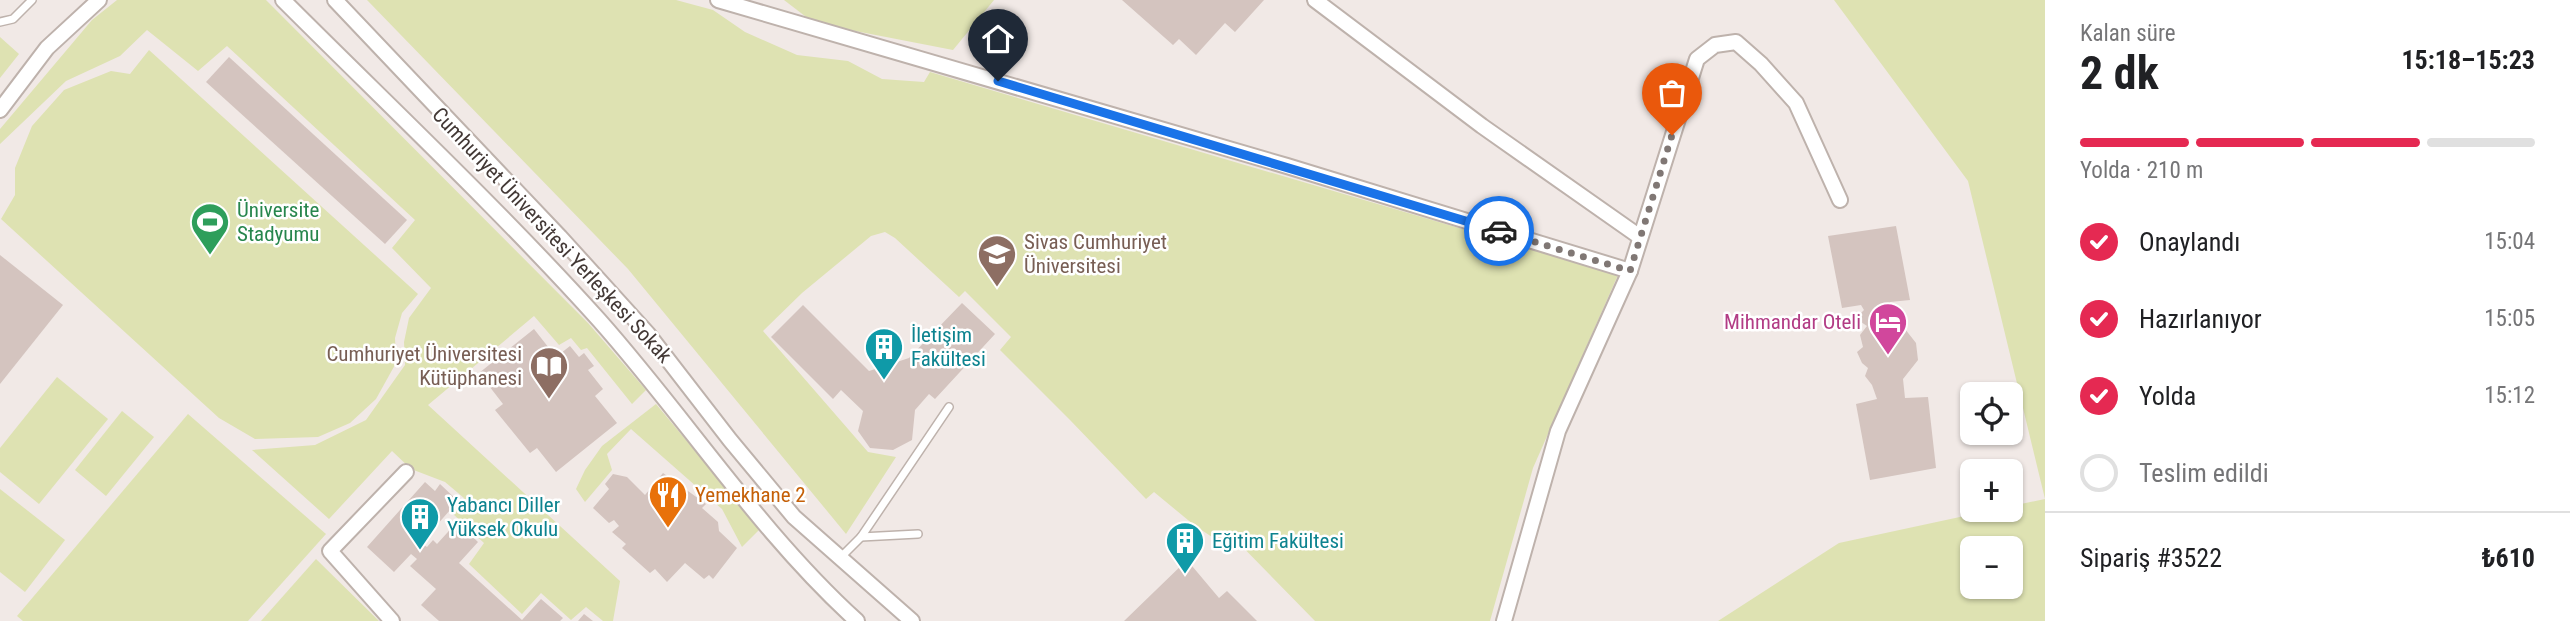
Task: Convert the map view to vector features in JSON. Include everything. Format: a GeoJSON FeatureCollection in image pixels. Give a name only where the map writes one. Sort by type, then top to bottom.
{"type":"FeatureCollection","features":[{"type":"Feature","properties":{"kind":"street","name":"Cumhuriyet Üniversitesi Yerleşkesi Sokak"},"geometry":{"type":"LineString","coordinates":[[283,0],[468,184],[599,321],[787,549],[823,590],[857,621]]}},
{"type":"Feature","properties":{"kind":"street","name":"Cumhuriyet Üniversitesi Yerleşkesi Sokak"},"geometry":{"type":"LineString","coordinates":[[335,0],[560,237],[648,334],[794,517],[912,621]]}},
{"type":"Feature","properties":{"kind":"street"},"geometry":{"type":"LineString","coordinates":[[718,0],[1287,166],[1630,271]]}},
{"type":"Feature","properties":{"kind":"street"},"geometry":{"type":"LineString","coordinates":[[1315,0],[1482,126],[1640,237]]}},
{"type":"Feature","properties":{"kind":"street"},"geometry":{"type":"LineString","coordinates":[[0,110],[47,48],[93,2]]}},
{"type":"Feature","properties":{"kind":"street"},"geometry":{"type":"LineString","coordinates":[[1504,621],[1558,431],[1630,271],[1696,59],[1715,45],[1736,42],[1761,64],[1796,103],[1840,200]]}},
{"type":"Feature","properties":{"kind":"street"},"geometry":{"type":"LineString","coordinates":[[393,621],[330,551],[406,472]]}},
{"type":"Feature","properties":{"kind":"lane"},"geometry":{"type":"LineString","coordinates":[[0,22],[13,19],[32,0]]}},
{"type":"Feature","properties":{"kind":"lane"},"geometry":{"type":"LineString","coordinates":[[841,557],[862,537],[949,407]]}},
{"type":"Feature","properties":{"kind":"lane"},"geometry":{"type":"LineString","coordinates":[[862,537],[918,534]]}},
{"type":"Feature","properties":{"kind":"green space"},"geometry":{"type":"Polygon","coordinates":[[[117,0],[266,0],[588,323],[646,390],[632,404],[587,348],[581,350],[571,338],[559,345],[534,316],[428,405],[620,581],[613,621],[603,621],[586,607],[571,620],[541,593],[522,614],[469,564],[484,543],[452,513],[464,498],[445,482],[411,469],[392,451],[329,519],[252,450],[315,445],[366,420],[405,365],[404,342],[409,318],[431,288],[392,248],[415,220],[227,46],[198,71],[147,30],[120,56],[66,81],[0,144],[0,129],[92,20],[117,0]]]}},
{"type":"Feature","properties":{"kind":"green space"},"geometry":{"type":"Polygon","coordinates":[[[367,0],[676,0],[713,10],[745,32],[797,55],[848,61],[882,79],[924,82],[930,72],[1618,275],[1533,468],[1490,621],[1315,621],[1227,531],[1218,541],[1154,492],[1146,499],[1000,350],[1011,337],[965,291],[959,297],[885,232],[871,236],[802,293],[763,331],[868,452],[896,457],[846,534],[628,269],[367,0]]]}},
{"type":"Feature","properties":{"kind":"green space"},"geometry":{"type":"Polygon","coordinates":[[[784,0],[994,0],[953,50],[814,23],[784,0]]]}},
{"type":"Feature","properties":{"kind":"green space"},"geometry":{"type":"Polygon","coordinates":[[[1834,0],[2045,0],[2045,499],[2023,408],[2023,382],[2017,382],[1968,181],[1834,0]]]}},
{"type":"Feature","properties":{"kind":"green space"},"geometry":{"type":"Polygon","coordinates":[[[0,37],[19,54],[0,78],[0,37]]]}},
{"type":"Feature","properties":{"kind":"green space","name":"Üniversite Stadyumu"},"geometry":{"type":"Polygon","coordinates":[[[149,50],[418,294],[402,313],[395,338],[396,363],[376,399],[350,423],[318,437],[255,439],[219,418],[1,219],[15,195],[15,168],[32,126],[64,90],[111,71],[130,74],[149,50]]]}},
{"type":"Feature","properties":{"kind":"green space"},"geometry":{"type":"Polygon","coordinates":[[[57,377],[108,419],[39,504],[0,472],[0,448],[57,377]]]}},
{"type":"Feature","properties":{"kind":"green space"},"geometry":{"type":"Polygon","coordinates":[[[656,404],[760,529],[742,547],[722,509],[631,429],[607,454],[612,470],[585,502],[576,489],[585,470],[602,446],[656,404]]]}},
{"type":"Feature","properties":{"kind":"green space"},"geometry":{"type":"Polygon","coordinates":[[[122,411],[154,437],[106,496],[75,470],[122,411]]]}},
{"type":"Feature","properties":{"kind":"green space"},"geometry":{"type":"Polygon","coordinates":[[[188,414],[326,534],[248,621],[23,621],[17,616],[188,414]]]}},
{"type":"Feature","properties":{"kind":"green space"},"geometry":{"type":"Polygon","coordinates":[[[0,489],[65,540],[25,592],[0,572],[0,489]]]}},
{"type":"Feature","properties":{"kind":"green space"},"geometry":{"type":"Polygon","coordinates":[[[2045,499],[2045,621],[1718,621],[1839,543],[1960,517],[1960,522],[2023,522],[2023,504],[2045,499]]]}},
{"type":"Feature","properties":{"kind":"green space"},"geometry":{"type":"Polygon","coordinates":[[[316,559],[379,621],[261,621],[316,559]]]}},
{"type":"Feature","properties":{"kind":"building"},"geometry":{"type":"Polygon","coordinates":[[[1122,0],[1264,0],[1235,32],[1225,23],[1196,55],[1179,39],[1173,45],[1122,0]]]}},
{"type":"Feature","properties":{"kind":"building"},"geometry":{"type":"Polygon","coordinates":[[[229,57],[407,220],[385,244],[206,82],[229,57]]]}},
{"type":"Feature","properties":{"kind":"building","name":"Mihmandar Oteli"},"geometry":{"type":"Polygon","coordinates":[[[1896,226],[1910,300],[1890,302],[1894,323],[1905,329],[1916,343],[1918,360],[1903,379],[1905,398],[1928,397],[1936,468],[1870,480],[1856,404],[1877,399],[1865,376],[1868,368],[1862,363],[1857,352],[1863,347],[1860,335],[1867,326],[1861,322],[1860,314],[1864,310],[1861,305],[1842,308],[1828,236],[1896,226]]]}},
{"type":"Feature","properties":{"kind":"building"},"geometry":{"type":"Polygon","coordinates":[[[0,255],[63,305],[0,384],[0,255]]]}},
{"type":"Feature","properties":{"kind":"building","name":"İletişim Fakültesi"},"geometry":{"type":"Polygon","coordinates":[[[962,303],[995,334],[935,399],[929,394],[915,410],[912,440],[893,450],[870,448],[858,431],[863,411],[841,390],[833,399],[771,337],[803,305],[869,371],[909,358],[962,303]]]}},
{"type":"Feature","properties":{"kind":"building","name":"Cumhuriyet Üniversitesi Kütüphanesi"},"geometry":{"type":"Polygon","coordinates":[[[534,329],[556,357],[570,346],[579,357],[584,353],[594,366],[588,370],[603,389],[595,396],[617,423],[556,472],[537,448],[530,453],[495,410],[503,404],[479,373],[534,329]]]}},
{"type":"Feature","properties":{"kind":"building","name":"Yemekhane 2"},"geometry":{"type":"Polygon","coordinates":[[[663,473],[706,504],[702,508],[718,522],[719,531],[737,548],[713,579],[709,575],[704,579],[685,563],[667,582],[655,569],[650,573],[622,548],[626,544],[612,532],[619,526],[614,520],[609,523],[593,508],[609,489],[605,484],[613,474],[627,477],[645,495],[663,473]]]}},
{"type":"Feature","properties":{"kind":"building","name":"Yabancı Diller Yüksek Okulu"},"geometry":{"type":"Polygon","coordinates":[[[425,482],[435,491],[440,484],[458,501],[421,543],[427,547],[433,540],[437,544],[457,522],[478,542],[459,563],[522,620],[541,599],[563,618],[560,621],[439,621],[421,605],[436,589],[410,566],[417,559],[411,554],[394,572],[367,547],[425,482]]]}},
{"type":"Feature","properties":{"kind":"building","name":"Eğitim Fakültesi"},"geometry":{"type":"Polygon","coordinates":[[[1187,560],[1219,598],[1227,591],[1257,621],[1124,621],[1187,560]]]}},
{"type":"Feature","properties":{"kind":"building"},"geometry":{"type":"Polygon","coordinates":[[[584,614],[593,621],[578,621],[584,614]]]}},
{"type":"Feature","properties":{"kind":"way so far"},"geometry":{"type":"LineString","coordinates":[[1499,231],[1630,271],[1672,135]]}},
{"type":"Feature","properties":{"kind":"place","name":"Üniversite Stadyumu"},"geometry":{"type":"Point","coordinates":[210,256]}},
{"type":"Feature","properties":{"kind":"place","name":"Sivas Cumhuriyet Üniversitesi"},"geometry":{"type":"Point","coordinates":[997,288]}},
{"type":"Feature","properties":{"kind":"place","name":"Mihmandar Oteli"},"geometry":{"type":"Point","coordinates":[1888,356]}},
{"type":"Feature","properties":{"kind":"place","name":"İletişim Fakültesi"},"geometry":{"type":"Point","coordinates":[884,381]}},
{"type":"Feature","properties":{"kind":"place","name":"Cumhuriyet Üniversitesi Kütüphanesi"},"geometry":{"type":"Point","coordinates":[549,400]}},
{"type":"Feature","properties":{"kind":"place","name":"Yemekhane 2"},"geometry":{"type":"Point","coordinates":[668,529]}},
{"type":"Feature","properties":{"kind":"place","name":"Yabancı Diller Yüksek Okulu"},"geometry":{"type":"Point","coordinates":[420,551]}},
{"type":"Feature","properties":{"kind":"place","name":"Eğitim Fakültesi"},"geometry":{"type":"Point","coordinates":[1185,575]}},
{"type":"Feature","properties":{"kind":"route"},"geometry":{"type":"LineString","coordinates":[[998,81],[1499,231]]}}]}
